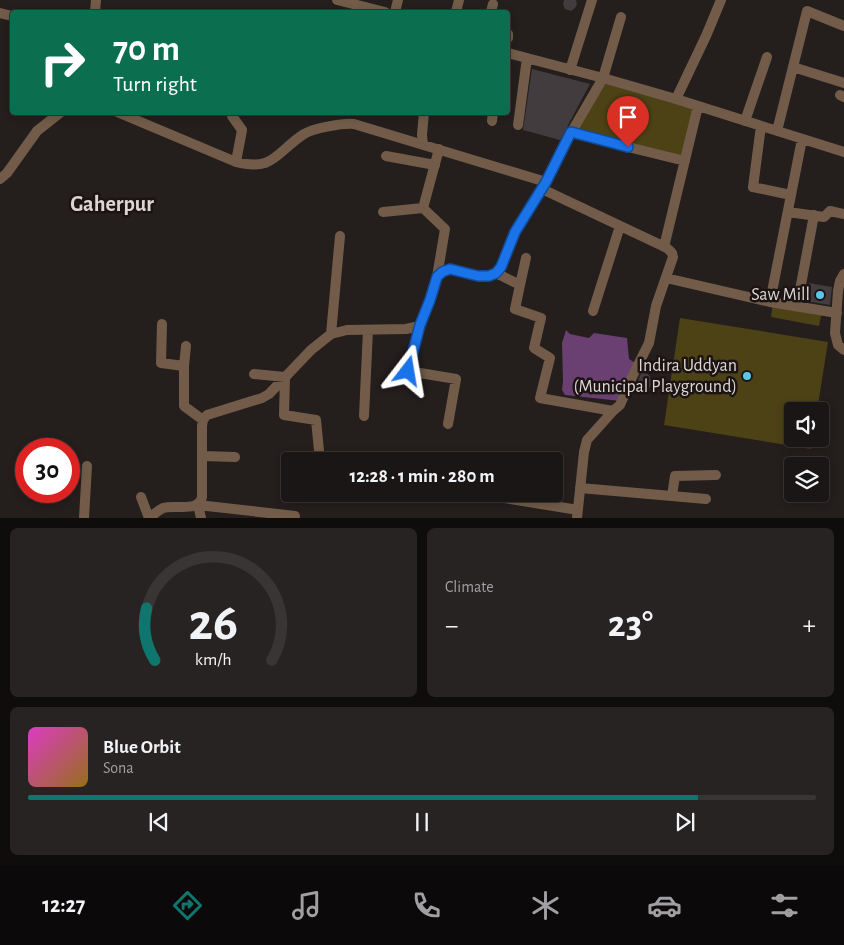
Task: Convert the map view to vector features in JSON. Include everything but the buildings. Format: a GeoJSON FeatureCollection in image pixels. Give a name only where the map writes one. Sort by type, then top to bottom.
{"type":"FeatureCollection","features":[{"type":"Feature","properties":{"kind":"street"},"geometry":{"type":"LineString","coordinates":[[337,0],[368,4]]}},
{"type":"Feature","properties":{"kind":"street"},"geometry":{"type":"LineString","coordinates":[[570,70],[592,0]]}},
{"type":"Feature","properties":{"kind":"street"},"geometry":{"type":"LineString","coordinates":[[676,99],[721,0]]}},
{"type":"Feature","properties":{"kind":"street"},"geometry":{"type":"LineString","coordinates":[[777,131],[807,11],[844,26]]}},
{"type":"Feature","properties":{"kind":"street"},"geometry":{"type":"LineString","coordinates":[[437,277],[442,272],[450,269],[489,276],[496,273],[501,267],[515,232],[544,185],[571,132],[603,78],[621,17]]}},
{"type":"Feature","properties":{"kind":"street"},"geometry":{"type":"LineString","coordinates":[[510,54],[676,99],[844,152]]}},
{"type":"Feature","properties":{"kind":"street"},"geometry":{"type":"LineString","coordinates":[[745,121],[767,57]]}},
{"type":"Feature","properties":{"kind":"street"},"geometry":{"type":"LineString","coordinates":[[518,125],[527,58]]}},
{"type":"Feature","properties":{"kind":"street"},"geometry":{"type":"LineString","coordinates":[[793,67],[844,83]]}},
{"type":"Feature","properties":{"kind":"street"},"geometry":{"type":"LineString","coordinates":[[664,247],[698,106]]}},
{"type":"Feature","properties":{"kind":"street"},"geometry":{"type":"LineString","coordinates":[[0,179],[7,173],[37,131],[57,115]]}},
{"type":"Feature","properties":{"kind":"street"},"geometry":{"type":"LineString","coordinates":[[124,115],[236,162],[257,166],[266,164],[277,157],[305,133],[347,123],[354,124],[439,149],[544,185],[620,226],[670,250],[673,257],[656,306],[649,343],[620,406],[612,411],[587,440],[577,514],[519,502]]}},
{"type":"Feature","properties":{"kind":"street"},"geometry":{"type":"LineString","coordinates":[[424,115],[422,135],[424,145]]}},
{"type":"Feature","properties":{"kind":"street"},"geometry":{"type":"LineString","coordinates":[[232,116],[242,130],[236,162]]}},
{"type":"Feature","properties":{"kind":"street"},"geometry":{"type":"LineString","coordinates":[[761,126],[753,187],[791,195]]}},
{"type":"Feature","properties":{"kind":"street"},"geometry":{"type":"LineString","coordinates":[[571,132],[685,161]]}},
{"type":"Feature","properties":{"kind":"street"},"geometry":{"type":"LineString","coordinates":[[770,302],[802,139]]}},
{"type":"Feature","properties":{"kind":"street"},"geometry":{"type":"LineString","coordinates":[[423,208],[439,149]]}},
{"type":"Feature","properties":{"kind":"street"},"geometry":{"type":"LineString","coordinates":[[386,156],[435,165]]}},
{"type":"Feature","properties":{"kind":"street"},"geometry":{"type":"LineString","coordinates":[[383,212],[423,208]]}},
{"type":"Feature","properties":{"kind":"street"},"geometry":{"type":"LineString","coordinates":[[423,208],[445,230],[437,277],[426,313],[420,325],[408,371],[456,379],[448,424]]}},
{"type":"Feature","properties":{"kind":"street"},"geometry":{"type":"LineString","coordinates":[[788,212],[824,216],[830,211],[844,214]]}},
{"type":"Feature","properties":{"kind":"street"},"geometry":{"type":"LineString","coordinates":[[797,306],[814,215]]}},
{"type":"Feature","properties":{"kind":"street"},"geometry":{"type":"LineString","coordinates":[[593,311],[620,226]]}},
{"type":"Feature","properties":{"kind":"street"},"geometry":{"type":"LineString","coordinates":[[331,334],[340,236]]}},
{"type":"Feature","properties":{"kind":"street"},"geometry":{"type":"LineString","coordinates":[[526,258],[515,309],[541,318],[534,348],[550,358],[540,398],[612,411]]}},
{"type":"Feature","properties":{"kind":"street"},"geometry":{"type":"LineString","coordinates":[[496,273],[520,285]]}},
{"type":"Feature","properties":{"kind":"street"},"geometry":{"type":"LineString","coordinates":[[844,274],[840,281],[835,333],[838,345],[844,350]]}},
{"type":"Feature","properties":{"kind":"street"},"geometry":{"type":"LineString","coordinates":[[666,278],[770,302],[836,313]]}},
{"type":"Feature","properties":{"kind":"street"},"geometry":{"type":"LineString","coordinates":[[162,324],[160,363],[184,366]]}},
{"type":"Feature","properties":{"kind":"street"},"geometry":{"type":"LineString","coordinates":[[201,518],[198,505],[202,496],[202,426],[207,415],[262,398],[269,394],[311,350],[331,334],[347,330],[406,329],[415,328],[420,325]]}},
{"type":"Feature","properties":{"kind":"street"},"geometry":{"type":"LineString","coordinates":[[364,416],[368,330]]}},
{"type":"Feature","properties":{"kind":"street"},"geometry":{"type":"LineString","coordinates":[[186,346],[184,406],[204,420]]}},
{"type":"Feature","properties":{"kind":"street"},"geometry":{"type":"LineString","coordinates":[[254,374],[285,377]]}},
{"type":"Feature","properties":{"kind":"street"},"geometry":{"type":"LineString","coordinates":[[285,377],[284,415],[316,420],[319,452]]}},
{"type":"Feature","properties":{"kind":"street"},"geometry":{"type":"LineString","coordinates":[[202,456],[234,457]]}},
{"type":"Feature","properties":{"kind":"street"},"geometry":{"type":"LineString","coordinates":[[84,518],[87,466]]}},
{"type":"Feature","properties":{"kind":"street"},"geometry":{"type":"LineString","coordinates":[[672,496],[675,476],[716,475]]}},
{"type":"Feature","properties":{"kind":"street"},"geometry":{"type":"LineString","coordinates":[[580,488],[706,499]]}},
{"type":"Feature","properties":{"kind":"street"},"geometry":{"type":"LineString","coordinates":[[141,497],[150,518],[166,507],[192,507],[198,505],[295,516]]}},
{"type":"Feature","properties":{"kind":"shaded area"},"geometry":{"type":"Polygon","coordinates":[[[603,79],[698,106],[685,161],[571,132],[603,79]]]}},
{"type":"Feature","properties":{"kind":"shaded area"},"geometry":{"type":"Polygon","coordinates":[[[773,302],[822,311],[819,326],[771,317],[773,302]]]}},
{"type":"Feature","properties":{"kind":"shaded area","name":"Indira Uddyan (Municipal Playground)"},"geometry":{"type":"Polygon","coordinates":[[[680,318],[828,342],[818,402],[784,402],[784,445],[664,425],[680,318]]]}},
{"type":"Feature","properties":{"kind":"shaded area"},"geometry":{"type":"Polygon","coordinates":[[[566,330],[570,334],[589,338],[594,333],[627,338],[629,359],[637,364],[621,401],[565,395],[562,390],[562,343],[566,330]]]}},
{"type":"Feature","properties":{"kind":"place","name":"Saw Mill"},"geometry":{"type":"Point","coordinates":[820,295]}},
{"type":"Feature","properties":{"kind":"place","name":"Indira Uddyan (Municipal Playground)"},"geometry":{"type":"Point","coordinates":[747,376]}},
{"type":"Feature","properties":{"kind":"district","name":"Gaherpur"},"geometry":{"type":"Point","coordinates":[112,204]}},
{"type":"Feature","properties":{"kind":"route"},"geometry":{"type":"LineString","coordinates":[[408,371],[420,325],[437,277],[442,272],[450,269],[478,276],[489,276],[496,273],[501,267],[515,232],[546,182],[571,132],[628,147]]}}]}
